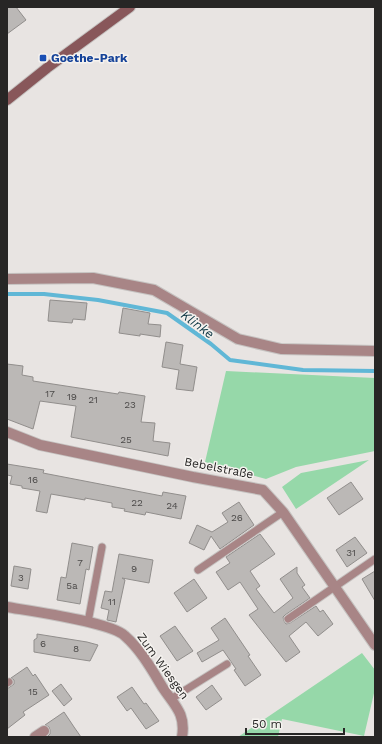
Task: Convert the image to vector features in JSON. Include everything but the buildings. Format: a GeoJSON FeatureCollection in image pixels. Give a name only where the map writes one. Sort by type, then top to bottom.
{"type":"FeatureCollection","features":[{"type":"Feature","properties":{"kind":"main road"},"geometry":{"type":"LineString","coordinates":[[7,100],[47,68],[130,7]]}},
{"type":"Feature","properties":{"kind":"street"},"geometry":{"type":"LineString","coordinates":[[7,278],[93,278],[154,290],[238,339],[281,349],[375,351]]}},
{"type":"Feature","properties":{"kind":"street","name":"Bebelstraße"},"geometry":{"type":"LineString","coordinates":[[7,432],[40,445],[193,477],[264,490],[283,512],[375,645]]}},
{"type":"Feature","properties":{"kind":"street","name":"Zum Wiesgen"},"geometry":{"type":"LineString","coordinates":[[7,607],[88,622],[124,634],[139,651],[181,714],[184,726],[182,737]]}},
{"type":"Feature","properties":{"kind":"street"},"geometry":{"type":"LineString","coordinates":[[35,737],[44,731]]}},
{"type":"Feature","properties":{"kind":"lane"},"geometry":{"type":"LineString","coordinates":[[198,570],[283,512]]}},
{"type":"Feature","properties":{"kind":"lane"},"geometry":{"type":"LineString","coordinates":[[88,622],[102,547]]}},
{"type":"Feature","properties":{"kind":"lane"},"geometry":{"type":"LineString","coordinates":[[288,619],[375,559]]}},
{"type":"Feature","properties":{"kind":"lane"},"geometry":{"type":"LineString","coordinates":[[171,699],[227,664]]}},
{"type":"Feature","properties":{"kind":"green space"},"geometry":{"type":"Polygon","coordinates":[[[226,371],[375,378],[375,451],[296,467],[266,479],[205,462],[226,371]]]}},
{"type":"Feature","properties":{"kind":"green space"},"geometry":{"type":"Polygon","coordinates":[[[369,460],[296,509],[282,487],[301,473],[369,460]]]}},
{"type":"Feature","properties":{"kind":"green space"},"geometry":{"type":"Polygon","coordinates":[[[362,653],[375,670],[375,689],[364,736],[282,719],[278,737],[238,737],[362,653]]]}},
{"type":"Feature","properties":{"kind":"waterway","name":"Klinke"},"geometry":{"type":"LineString","coordinates":[[7,294],[44,294],[98,300],[167,313],[211,344],[230,360],[303,370],[375,371]]}},
{"type":"Feature","properties":{"kind":"place","name":"Goethe-Park"},"geometry":{"type":"Point","coordinates":[43,58]}}]}
